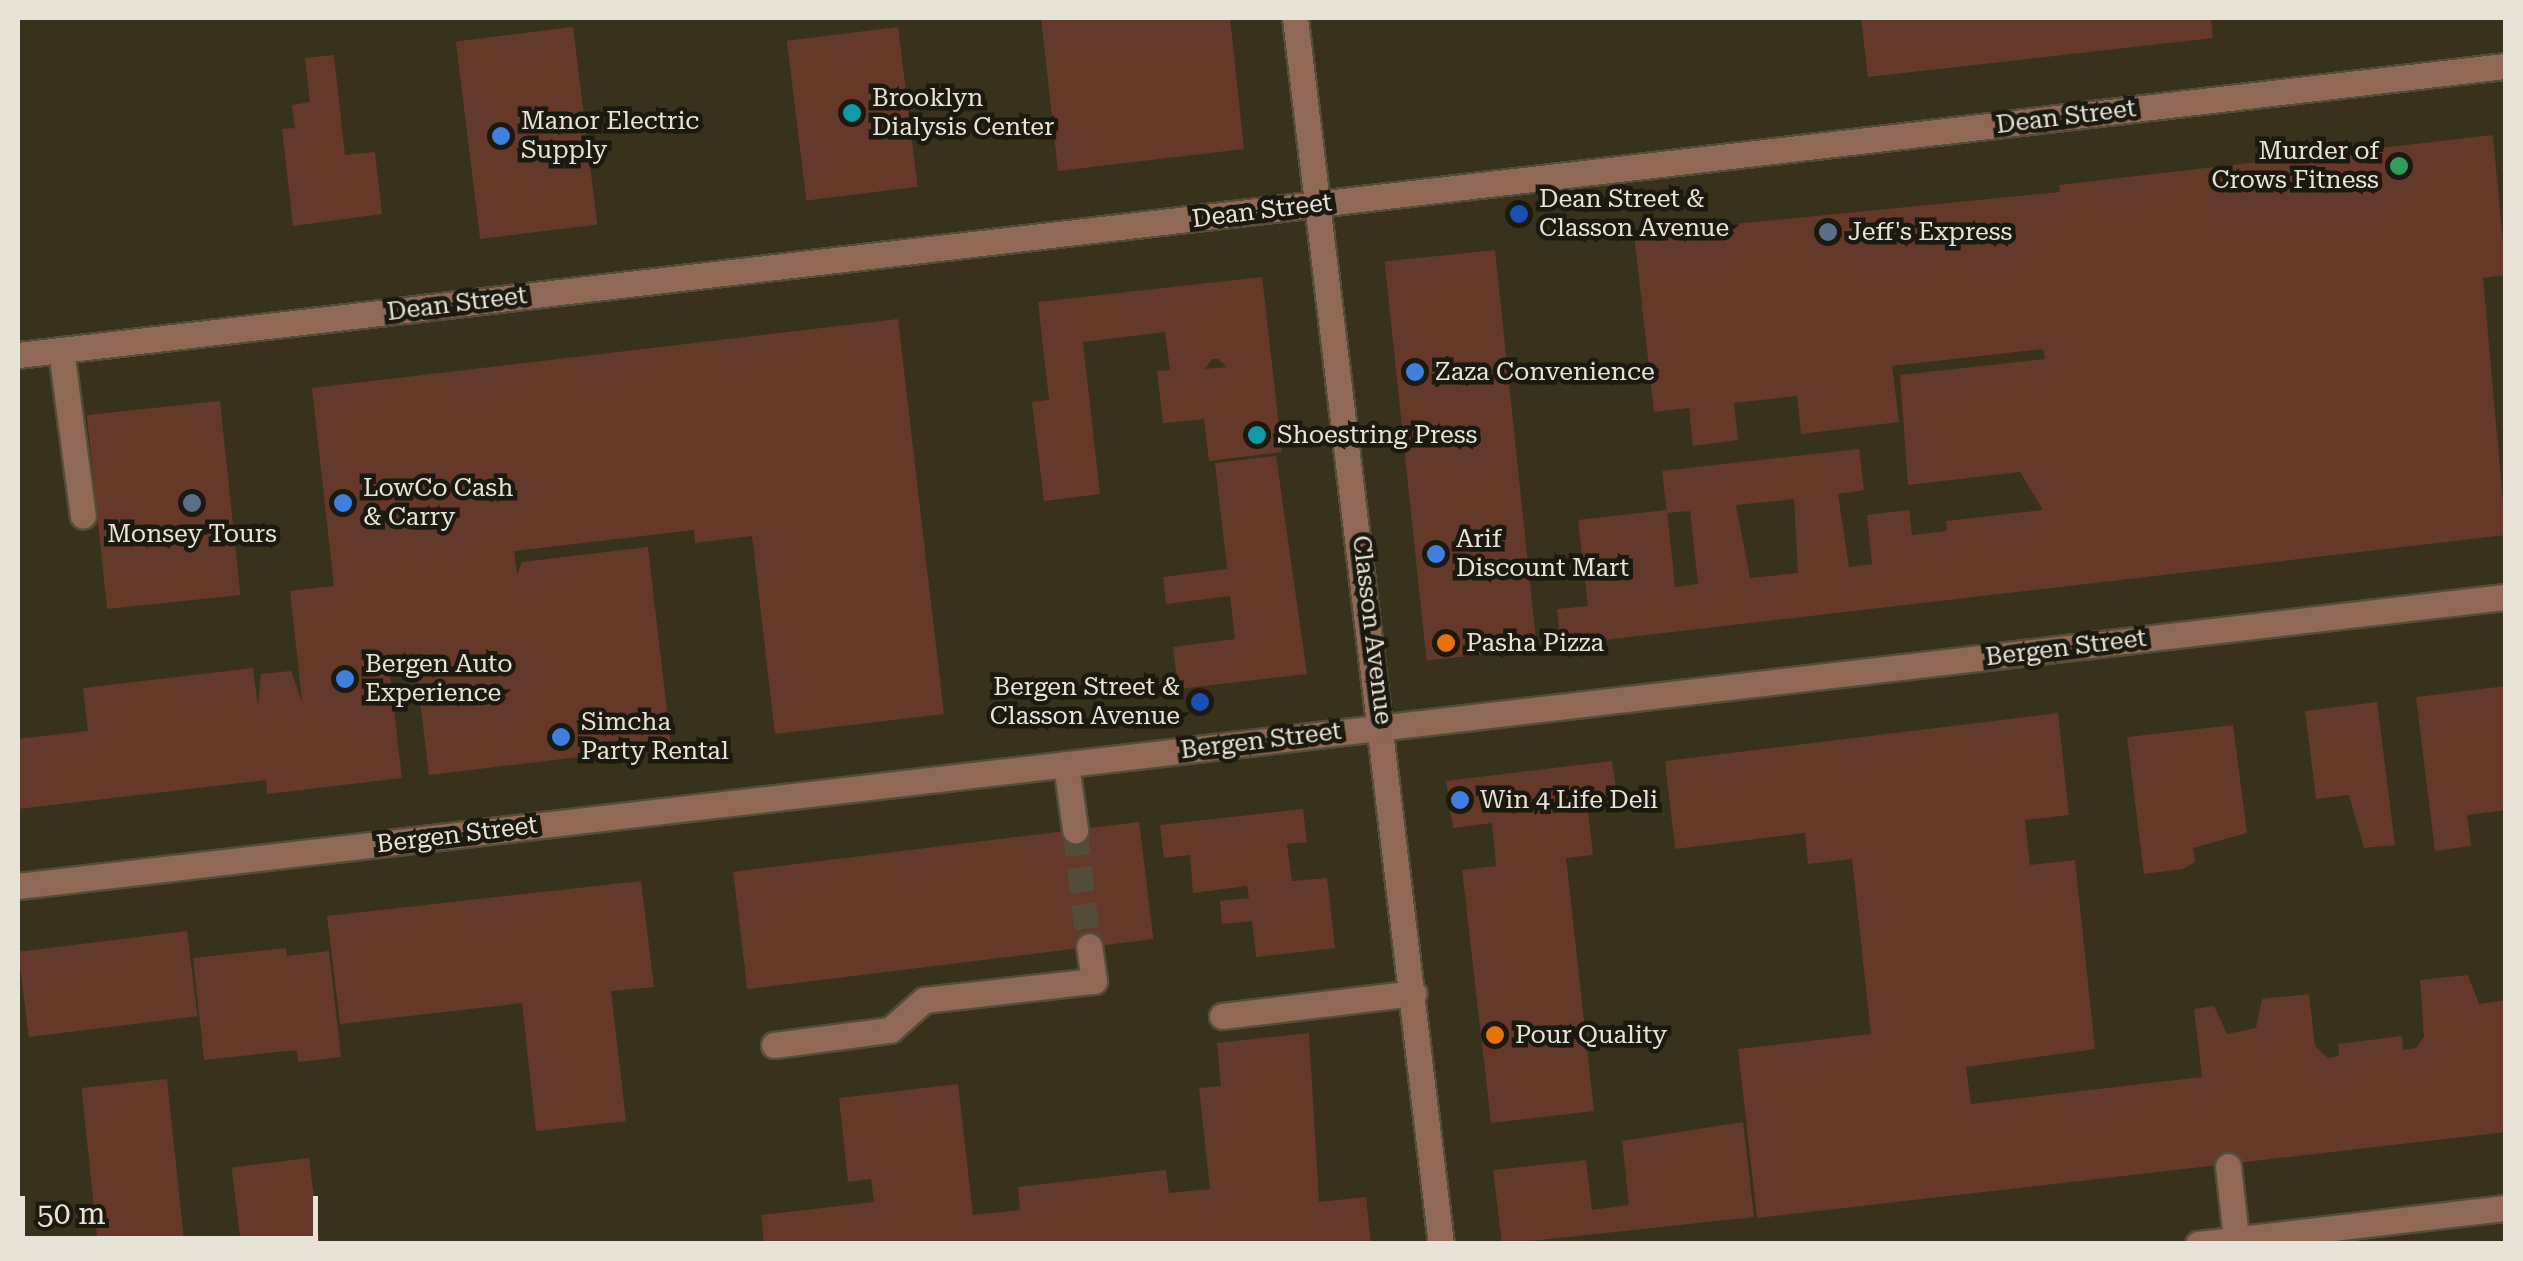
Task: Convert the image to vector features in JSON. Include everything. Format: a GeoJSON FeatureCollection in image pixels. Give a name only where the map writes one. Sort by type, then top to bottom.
{"type":"FeatureCollection","features":[{"type":"Feature","properties":{"kind":"street","name":"Classon Avenue"},"geometry":{"type":"LineString","coordinates":[[1295,18],[1385,727],[1441,1244]]}},
{"type":"Feature","properties":{"kind":"street","name":"Dean Street"},"geometry":{"type":"LineString","coordinates":[[18,355],[2506,66]]}},
{"type":"Feature","properties":{"kind":"street"},"geometry":{"type":"LineString","coordinates":[[61,350],[83,516]]}},
{"type":"Feature","properties":{"kind":"street","name":"Bergen Street"},"geometry":{"type":"LineString","coordinates":[[18,886],[2506,597]]}},
{"type":"Feature","properties":{"kind":"street"},"geometry":{"type":"LineString","coordinates":[[1066,764],[1075,830]]}},
{"type":"Feature","properties":{"kind":"street"},"geometry":{"type":"LineString","coordinates":[[774,1044],[890,1030],[924,1000],[1094,981],[1089,946]]}},
{"type":"Feature","properties":{"kind":"street"},"geometry":{"type":"LineString","coordinates":[[1222,1016],[1414,994]]}},
{"type":"Feature","properties":{"kind":"street"},"geometry":{"type":"LineString","coordinates":[[2228,1166],[2236,1239]]}},
{"type":"Feature","properties":{"kind":"street"},"geometry":{"type":"LineString","coordinates":[[2198,1244],[2506,1208]]}},
{"type":"Feature","properties":{"kind":"building"},"geometry":{"type":"Polygon","coordinates":[[[1041,18],[1230,18],[1244,149],[1058,171],[1041,18]]]}},
{"type":"Feature","properties":{"kind":"building"},"geometry":{"type":"Polygon","coordinates":[[[1861,18],[2211,18],[2213,38],[1868,77],[1861,18]]]}},
{"type":"Feature","properties":{"kind":"building"},"geometry":{"type":"Polygon","coordinates":[[[573,27],[597,225],[480,239],[456,41],[573,27]]]}},
{"type":"Feature","properties":{"kind":"building","name":"Brooklyn Dialysis Center"},"geometry":{"type":"Polygon","coordinates":[[[898,27],[918,187],[806,200],[787,41],[898,27]]]}},
{"type":"Feature","properties":{"kind":"building"},"geometry":{"type":"Polygon","coordinates":[[[334,55],[345,155],[375,152],[382,214],[293,226],[282,129],[295,128],[292,105],[310,102],[305,58],[334,55]]]}},
{"type":"Feature","properties":{"kind":"building"},"geometry":{"type":"Polygon","coordinates":[[[2493,135],[2506,275],[2483,278],[2506,535],[1561,645],[1557,609],[1588,606],[1578,520],[1667,510],[1662,471],[1859,449],[1864,490],[1838,494],[1849,567],[1872,564],[1867,515],[1909,510],[1912,535],[1947,531],[1946,521],[2043,510],[2020,472],[1908,485],[1900,375],[2045,359],[2043,349],[1892,366],[1899,422],[1801,434],[1797,396],[1734,403],[1738,440],[1693,446],[1689,408],[1654,412],[1634,234],[2060,192],[2059,185],[2493,135]],[[1794,499],[1736,505],[1750,578],[1798,573],[1794,499]],[[1690,511],[1667,513],[1675,587],[1698,584],[1690,511]]]}},
{"type":"Feature","properties":{"kind":"building"},"geometry":{"type":"Polygon","coordinates":[[[1495,250],[1537,649],[1427,660],[1385,262],[1495,250]]]}},
{"type":"Feature","properties":{"kind":"building"},"geometry":{"type":"Polygon","coordinates":[[[1262,277],[1282,452],[1209,461],[1204,419],[1163,423],[1157,371],[1170,370],[1165,332],[1083,342],[1100,494],[1044,501],[1032,402],[1049,400],[1038,302],[1262,277]],[[1212,359],[1205,369],[1227,367],[1212,359]]]}},
{"type":"Feature","properties":{"kind":"building"},"geometry":{"type":"Polygon","coordinates":[[[898,319],[944,714],[775,734],[752,536],[695,543],[694,530],[514,551],[517,575],[522,562],[648,547],[671,746],[429,775],[414,653],[388,657],[402,778],[267,794],[266,780],[18,809],[18,739],[88,731],[83,688],[253,668],[258,707],[261,674],[291,671],[302,702],[290,591],[334,586],[312,388],[898,319]]]}},
{"type":"Feature","properties":{"kind":"building"},"geometry":{"type":"Polygon","coordinates":[[[220,401],[240,595],[107,609],[87,415],[220,401]]]}},
{"type":"Feature","properties":{"kind":"building"},"geometry":{"type":"Polygon","coordinates":[[[1276,456],[1307,674],[1178,689],[1173,647],[1235,639],[1230,596],[1166,604],[1163,577],[1227,569],[1215,463],[1276,456]]]}},
{"type":"Feature","properties":{"kind":"building"},"geometry":{"type":"Polygon","coordinates":[[[2506,686],[2506,810],[2467,815],[2471,846],[2435,851],[2416,697],[2506,686]]]}},
{"type":"Feature","properties":{"kind":"building"},"geometry":{"type":"Polygon","coordinates":[[[2377,702],[2395,845],[2364,848],[2349,795],[2316,799],[2305,711],[2377,702]]]}},
{"type":"Feature","properties":{"kind":"building"},"geometry":{"type":"Polygon","coordinates":[[[2058,713],[2069,815],[2025,820],[2030,865],[2075,860],[2095,1049],[1966,1067],[1971,1104],[2202,1077],[2194,1009],[2214,1006],[2227,1034],[2256,1028],[2262,999],[2309,994],[2315,1046],[2328,1058],[2339,1056],[2338,1044],[2402,1036],[2403,1050],[2416,1048],[2424,1037],[2420,980],[2468,975],[2479,1004],[2506,1000],[2506,1132],[1757,1218],[1738,1049],[1871,1034],[1852,859],[1808,864],[1805,833],[1675,849],[1665,761],[2058,713]]]}},
{"type":"Feature","properties":{"kind":"building"},"geometry":{"type":"Polygon","coordinates":[[[2233,725],[2247,833],[2193,848],[2195,862],[2183,869],[2144,874],[2127,737],[2233,725]]]}},
{"type":"Feature","properties":{"kind":"building"},"geometry":{"type":"Polygon","coordinates":[[[1612,761],[1619,808],[1588,812],[1593,855],[1566,858],[1594,1111],[1491,1123],[1462,870],[1496,866],[1492,823],[1453,828],[1446,781],[1612,761]]]}},
{"type":"Feature","properties":{"kind":"building"},"geometry":{"type":"Polygon","coordinates":[[[1303,809],[1307,842],[1287,844],[1292,881],[1327,878],[1335,948],[1256,957],[1252,921],[1222,924],[1220,901],[1249,898],[1247,886],[1193,893],[1190,855],[1164,858],[1160,825],[1303,809]]]}},
{"type":"Feature","properties":{"kind":"building"},"geometry":{"type":"Polygon","coordinates":[[[1139,822],[1153,939],[747,989],[733,872],[1139,822]]]}},
{"type":"Feature","properties":{"kind":"building"},"geometry":{"type":"Polygon","coordinates":[[[641,881],[654,987],[611,991],[626,1121],[536,1131],[522,1003],[340,1024],[327,916],[641,881]]]}},
{"type":"Feature","properties":{"kind":"building"},"geometry":{"type":"Polygon","coordinates":[[[187,931],[197,1016],[29,1037],[18,952],[187,931]]]}},
{"type":"Feature","properties":{"kind":"building"},"geometry":{"type":"Polygon","coordinates":[[[286,948],[287,956],[329,951],[341,1057],[298,1062],[297,1050],[204,1060],[193,958],[286,948]]]}},
{"type":"Feature","properties":{"kind":"building"},"geometry":{"type":"Polygon","coordinates":[[[1309,1033],[1319,1202],[1366,1197],[1371,1244],[764,1244],[761,1215],[874,1202],[871,1179],[848,1182],[839,1098],[958,1084],[973,1215],[1020,1210],[1018,1187],[1166,1170],[1169,1193],[1210,1189],[1199,1088],[1221,1086],[1217,1043],[1309,1033]]]}},
{"type":"Feature","properties":{"kind":"building"},"geometry":{"type":"Polygon","coordinates":[[[167,1079],[184,1244],[98,1244],[81,1088],[167,1079]]]}},
{"type":"Feature","properties":{"kind":"building"},"geometry":{"type":"Polygon","coordinates":[[[1743,1122],[1754,1217],[1502,1244],[1493,1170],[1586,1160],[1592,1210],[1629,1205],[1622,1141],[1743,1122]]]}},
{"type":"Feature","properties":{"kind":"building"},"geometry":{"type":"Polygon","coordinates":[[[309,1158],[319,1242],[241,1244],[232,1168],[309,1158]]]}},
{"type":"Feature","properties":{"kind":"tunnel"},"geometry":{"type":"LineString","coordinates":[[1075,830],[1089,946]]}},
{"type":"Feature","properties":{"kind":"place","name":"Brooklyn Dialysis Center"},"geometry":{"type":"Point","coordinates":[852,113]}},
{"type":"Feature","properties":{"kind":"place","name":"Manor Electric Supply"},"geometry":{"type":"Point","coordinates":[501,136]}},
{"type":"Feature","properties":{"kind":"place","name":"Murder of Crows Fitness"},"geometry":{"type":"Point","coordinates":[2399,166]}},
{"type":"Feature","properties":{"kind":"place","name":"Dean Street & Classon Avenue"},"geometry":{"type":"Point","coordinates":[1519,214]}},
{"type":"Feature","properties":{"kind":"place","name":"Jeff's Express"},"geometry":{"type":"Point","coordinates":[1828,232]}},
{"type":"Feature","properties":{"kind":"place","name":"Zaza Convenience"},"geometry":{"type":"Point","coordinates":[1415,372]}},
{"type":"Feature","properties":{"kind":"place","name":"Shoestring Press"},"geometry":{"type":"Point","coordinates":[1257,435]}},
{"type":"Feature","properties":{"kind":"place","name":"Monsey Tours"},"geometry":{"type":"Point","coordinates":[192,503]}},
{"type":"Feature","properties":{"kind":"place","name":"LowCo Cash & Carry"},"geometry":{"type":"Point","coordinates":[343,503]}},
{"type":"Feature","properties":{"kind":"place","name":"Arif Discount Mart"},"geometry":{"type":"Point","coordinates":[1436,554]}},
{"type":"Feature","properties":{"kind":"place","name":"Pasha Pizza"},"geometry":{"type":"Point","coordinates":[1446,643]}},
{"type":"Feature","properties":{"kind":"place","name":"Bergen Auto Experience"},"geometry":{"type":"Point","coordinates":[345,679]}},
{"type":"Feature","properties":{"kind":"place","name":"Bergen Street & Classon Avenue"},"geometry":{"type":"Point","coordinates":[1200,702]}},
{"type":"Feature","properties":{"kind":"place","name":"Simcha Party Rental"},"geometry":{"type":"Point","coordinates":[561,737]}},
{"type":"Feature","properties":{"kind":"place","name":"Win 4 Life Deli"},"geometry":{"type":"Point","coordinates":[1460,800]}},
{"type":"Feature","properties":{"kind":"place","name":"Pour Quality"},"geometry":{"type":"Point","coordinates":[1495,1035]}}]}
